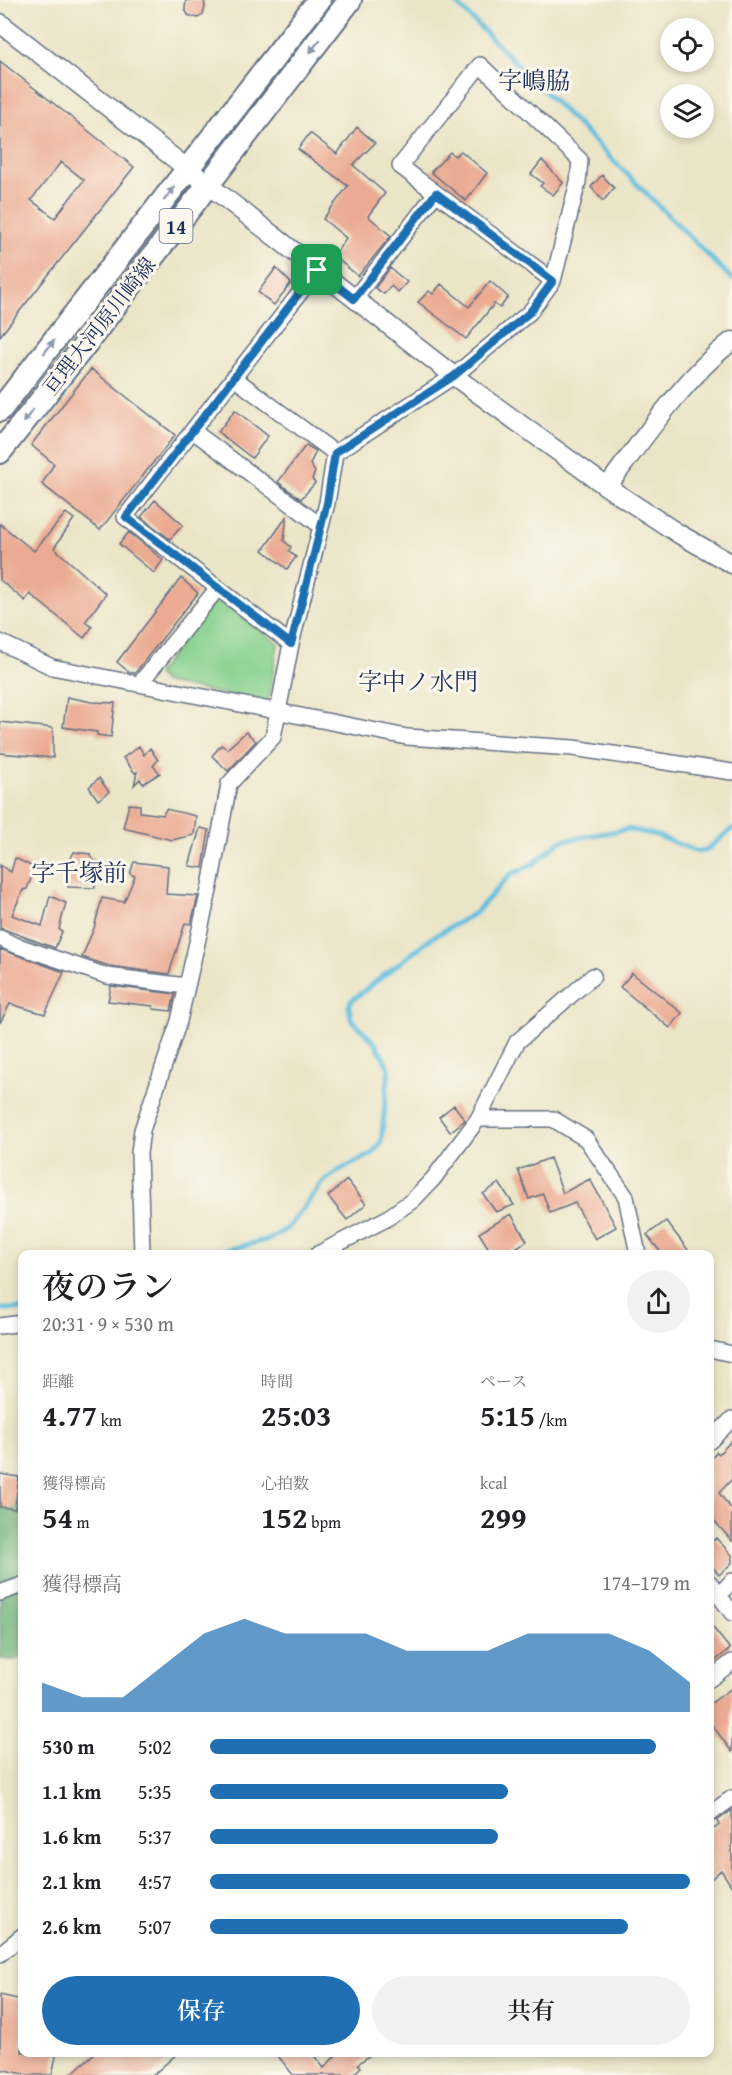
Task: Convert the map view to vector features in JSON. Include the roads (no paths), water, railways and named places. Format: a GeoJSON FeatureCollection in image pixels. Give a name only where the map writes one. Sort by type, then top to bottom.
{"type":"FeatureCollection","features":[{"type":"Feature","properties":{"kind":"main road","name":"亘理大河原川崎線"},"geometry":{"type":"LineString","coordinates":[[0,410],[319,0]]}},
{"type":"Feature","properties":{"kind":"main road","name":"亘理大河原川崎線"},"geometry":{"type":"LineString","coordinates":[[0,452],[350,0]]}},
{"type":"Feature","properties":{"kind":"street"},"geometry":{"type":"LineString","coordinates":[[0,23],[454,376],[607,487],[679,534],[732,564]]}},
{"type":"Feature","properties":{"kind":"street"},"geometry":{"type":"LineString","coordinates":[[142,1250],[140,1153],[142,1130],[179,1021],[210,886],[229,784],[273,737],[291,644],[327,503],[335,453],[454,376],[530,312],[553,281],[578,182],[580,160],[480,65],[400,166],[553,281]]}},
{"type":"Feature","properties":{"kind":"street"},"geometry":{"type":"LineString","coordinates":[[354,299],[436,193]]}},
{"type":"Feature","properties":{"kind":"street"},"geometry":{"type":"LineString","coordinates":[[291,644],[126,517],[317,270]]}},
{"type":"Feature","properties":{"kind":"street"},"geometry":{"type":"LineString","coordinates":[[607,487],[668,408],[732,341]]}},
{"type":"Feature","properties":{"kind":"street"},"geometry":{"type":"LineString","coordinates":[[234,378],[335,453]]}},
{"type":"Feature","properties":{"kind":"street"},"geometry":{"type":"LineString","coordinates":[[193,431],[321,526]]}},
{"type":"Feature","properties":{"kind":"street"},"geometry":{"type":"LineString","coordinates":[[140,683],[218,588]]}},
{"type":"Feature","properties":{"kind":"street"},"geometry":{"type":"LineString","coordinates":[[0,642],[52,667],[407,737],[573,748],[732,772]]}},
{"type":"Feature","properties":{"kind":"street"},"geometry":{"type":"LineString","coordinates":[[0,938],[107,976],[186,986]]}},
{"type":"Feature","properties":{"kind":"street"},"geometry":{"type":"LineString","coordinates":[[326,1250],[386,1219],[413,1200],[433,1179],[478,1119],[517,1042],[593,976]]}},
{"type":"Feature","properties":{"kind":"street"},"geometry":{"type":"LineString","coordinates":[[478,1119],[553,1119],[586,1139],[626,1197],[637,1250]]}},
{"type":"Feature","properties":{"kind":"street"},"geometry":{"type":"LineString","coordinates":[[0,1326],[18,1324]]}},
{"type":"Feature","properties":{"kind":"street"},"geometry":{"type":"LineString","coordinates":[[714,1350],[732,1354]]}},
{"type":"Feature","properties":{"kind":"street"},"geometry":{"type":"LineString","coordinates":[[714,1437],[732,1419]]}},
{"type":"Feature","properties":{"kind":"street"},"geometry":{"type":"LineString","coordinates":[[732,1581],[714,1589],[732,1613]]}},
{"type":"Feature","properties":{"kind":"street"},"geometry":{"type":"LineString","coordinates":[[0,1593],[18,1586]]}},
{"type":"Feature","properties":{"kind":"street"},"geometry":{"type":"LineString","coordinates":[[714,1676],[732,1662]]}},
{"type":"Feature","properties":{"kind":"street"},"geometry":{"type":"LineString","coordinates":[[714,1811],[732,1798]]}},
{"type":"Feature","properties":{"kind":"street"},"geometry":{"type":"LineString","coordinates":[[0,1954],[18,1939]]}},
{"type":"Feature","properties":{"kind":"waterway"},"geometry":{"type":"LineString","coordinates":[[453,0],[732,279]]}},
{"type":"Feature","properties":{"kind":"waterway"},"geometry":{"type":"LineString","coordinates":[[227,1250],[270,1239],[289,1227],[324,1181],[372,1154],[381,1142],[389,1068],[376,1044],[351,1019],[349,1006],[351,1001],[433,937],[475,913],[510,875],[533,864],[560,841],[628,829],[655,835],[696,851],[705,851],[732,829]]}},
{"type":"Feature","properties":{"kind":"waterway"},"geometry":{"type":"LineString","coordinates":[[0,1309],[18,1309]]}},
{"type":"Feature","properties":{"kind":"district","name":"字嶋脇"},"geometry":{"type":"Point","coordinates":[534,80]}},
{"type":"Feature","properties":{"kind":"district","name":"字中ノ水門"},"geometry":{"type":"Point","coordinates":[418,681]}},
{"type":"Feature","properties":{"kind":"district","name":"字千塚前"},"geometry":{"type":"Point","coordinates":[79,872]}}]}
